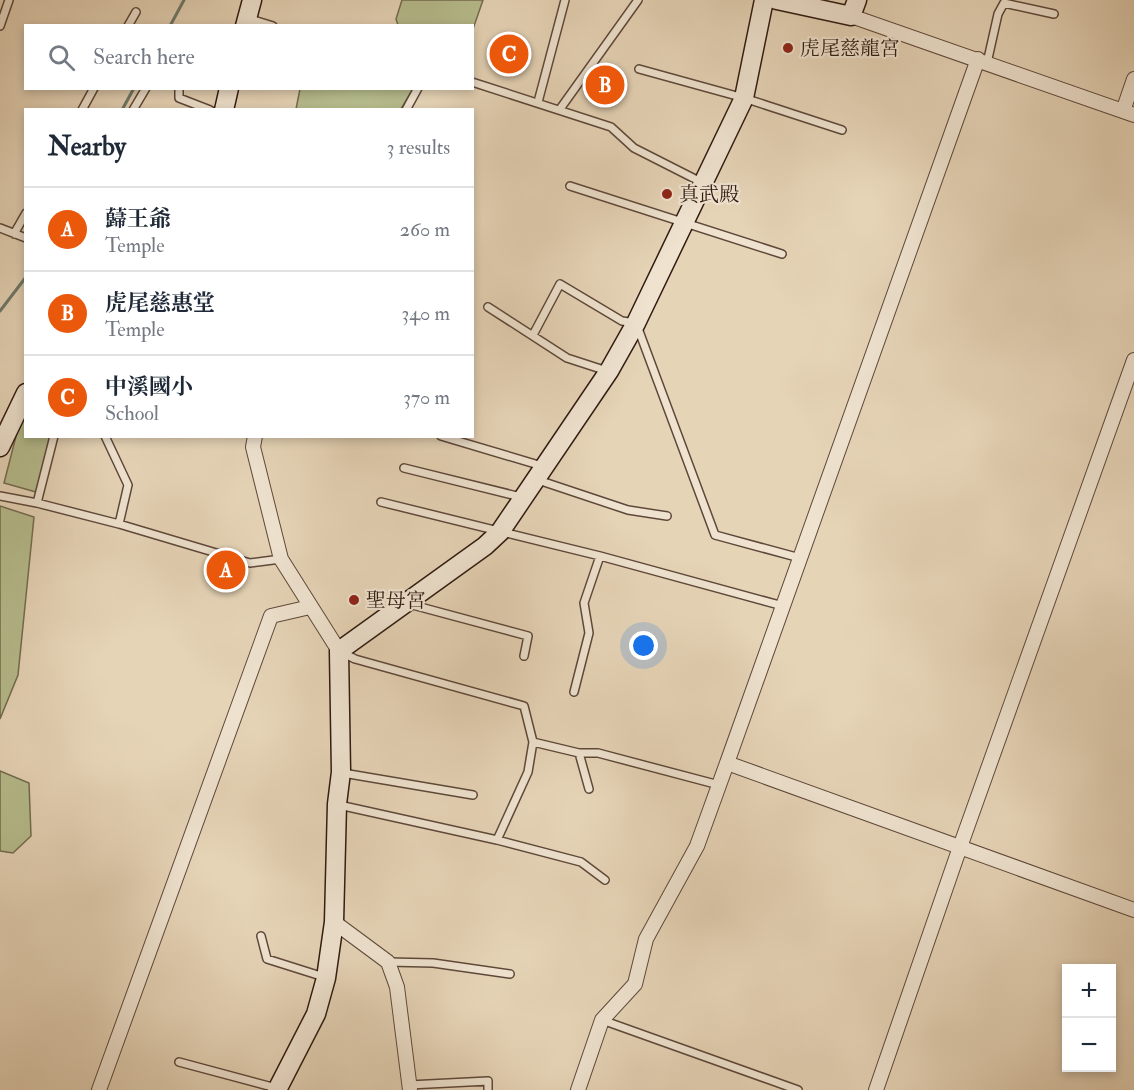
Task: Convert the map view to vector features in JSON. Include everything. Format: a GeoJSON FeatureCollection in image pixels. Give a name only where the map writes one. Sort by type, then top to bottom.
{"type":"FeatureCollection","features":[{"type":"Feature","properties":{"kind":"street"},"geometry":{"type":"LineString","coordinates":[[246,22],[252,0]]}},
{"type":"Feature","properties":{"kind":"street"},"geometry":{"type":"LineString","coordinates":[[339,651],[485,546],[500,532],[609,371],[636,323],[744,98],[764,0]]}},
{"type":"Feature","properties":{"kind":"street"},"geometry":{"type":"LineString","coordinates":[[777,0],[854,8],[983,61],[1128,113],[1134,79]]}},
{"type":"Feature","properties":{"kind":"street"},"geometry":{"type":"LineString","coordinates":[[578,1090],[602,1020],[635,984],[646,939],[697,846],[800,558],[983,61]]}},
{"type":"Feature","properties":{"kind":"street"},"geometry":{"type":"LineString","coordinates":[[224,108],[229,90]]}},
{"type":"Feature","properties":{"kind":"street"},"geometry":{"type":"LineString","coordinates":[[876,1090],[1134,360]]}},
{"type":"Feature","properties":{"kind":"street"},"geometry":{"type":"LineString","coordinates":[[0,447],[23,401]]}},
{"type":"Feature","properties":{"kind":"street"},"geometry":{"type":"LineString","coordinates":[[255,438],[253,447],[281,559],[339,651],[341,772],[337,804],[334,922],[326,978],[316,1014],[278,1089]]}},
{"type":"Feature","properties":{"kind":"street"},"geometry":{"type":"LineString","coordinates":[[99,1090],[271,616],[310,607]]}},
{"type":"Feature","properties":{"kind":"street"},"geometry":{"type":"LineString","coordinates":[[727,763],[1134,910]]}},
{"type":"Feature","properties":{"kind":"street"},"geometry":{"type":"LineString","coordinates":[[334,922],[388,962],[397,987],[410,1088]]}},
{"type":"Feature","properties":{"kind":"lane"},"geometry":{"type":"LineString","coordinates":[[0,26],[9,0]]}},
{"type":"Feature","properties":{"kind":"lane"},"geometry":{"type":"LineString","coordinates":[[538,102],[565,0]]}},
{"type":"Feature","properties":{"kind":"lane"},"geometry":{"type":"LineString","coordinates":[[560,109],[638,0]]}},
{"type":"Feature","properties":{"kind":"lane"},"geometry":{"type":"LineString","coordinates":[[983,61],[998,14],[1004,3],[1054,14]]}},
{"type":"Feature","properties":{"kind":"lane"},"geometry":{"type":"LineString","coordinates":[[129,24],[136,12]]}},
{"type":"Feature","properties":{"kind":"lane"},"geometry":{"type":"LineString","coordinates":[[639,69],[744,98],[842,130]]}},
{"type":"Feature","properties":{"kind":"lane"},"geometry":{"type":"LineString","coordinates":[[474,83],[611,127],[634,148],[703,183]]}},
{"type":"Feature","properties":{"kind":"lane"},"geometry":{"type":"LineString","coordinates":[[83,108],[93,90]]}},
{"type":"Feature","properties":{"kind":"lane"},"geometry":{"type":"LineString","coordinates":[[134,108],[145,90]]}},
{"type":"Feature","properties":{"kind":"lane"},"geometry":{"type":"LineString","coordinates":[[179,90],[179,98],[205,108]]}},
{"type":"Feature","properties":{"kind":"lane"},"geometry":{"type":"LineString","coordinates":[[407,108],[417,90]]}},
{"type":"Feature","properties":{"kind":"lane"},"geometry":{"type":"LineString","coordinates":[[570,186],[782,254]]}},
{"type":"Feature","properties":{"kind":"lane"},"geometry":{"type":"LineString","coordinates":[[14,234],[24,216]]}},
{"type":"Feature","properties":{"kind":"lane"},"geometry":{"type":"LineString","coordinates":[[0,228],[24,237]]}},
{"type":"Feature","properties":{"kind":"lane"},"geometry":{"type":"LineString","coordinates":[[533,335],[560,284],[622,321],[636,323],[715,535],[800,558]]}},
{"type":"Feature","properties":{"kind":"lane"},"geometry":{"type":"LineString","coordinates":[[488,307],[567,358],[609,371]]}},
{"type":"Feature","properties":{"kind":"lane"},"geometry":{"type":"LineString","coordinates":[[38,503],[54,438]]}},
{"type":"Feature","properties":{"kind":"lane"},"geometry":{"type":"LineString","coordinates":[[106,438],[128,485],[119,524]]}},
{"type":"Feature","properties":{"kind":"lane"},"geometry":{"type":"LineString","coordinates":[[446,438],[540,473],[628,510],[667,516]]}},
{"type":"Feature","properties":{"kind":"lane"},"geometry":{"type":"LineString","coordinates":[[404,468],[523,498]]}},
{"type":"Feature","properties":{"kind":"lane"},"geometry":{"type":"LineString","coordinates":[[0,496],[38,503],[119,524],[250,563],[281,559]]}},
{"type":"Feature","properties":{"kind":"lane"},"geometry":{"type":"LineString","coordinates":[[381,502],[600,556],[783,606]]}},
{"type":"Feature","properties":{"kind":"lane"},"geometry":{"type":"LineString","coordinates":[[574,692],[590,633],[584,603],[600,556]]}},
{"type":"Feature","properties":{"kind":"lane"},"geometry":{"type":"LineString","coordinates":[[406,603],[528,636],[524,656]]}},
{"type":"Feature","properties":{"kind":"lane"},"geometry":{"type":"LineString","coordinates":[[339,651],[355,659],[524,706],[533,742],[528,772],[497,840]]}},
{"type":"Feature","properties":{"kind":"lane"},"geometry":{"type":"LineString","coordinates":[[533,742],[579,753],[598,753],[719,784]]}},
{"type":"Feature","properties":{"kind":"lane"},"geometry":{"type":"LineString","coordinates":[[579,753],[589,789]]}},
{"type":"Feature","properties":{"kind":"lane"},"geometry":{"type":"LineString","coordinates":[[341,772],[474,795]]}},
{"type":"Feature","properties":{"kind":"lane"},"geometry":{"type":"LineString","coordinates":[[337,804],[497,840],[581,862],[605,880]]}},
{"type":"Feature","properties":{"kind":"lane"},"geometry":{"type":"LineString","coordinates":[[261,936],[267,959],[326,978]]}},
{"type":"Feature","properties":{"kind":"lane"},"geometry":{"type":"LineString","coordinates":[[388,962],[433,963],[510,974]]}},
{"type":"Feature","properties":{"kind":"lane"},"geometry":{"type":"LineString","coordinates":[[602,1020],[798,1090]]}},
{"type":"Feature","properties":{"kind":"lane"},"geometry":{"type":"LineString","coordinates":[[179,1062],[278,1089]]}},
{"type":"Feature","properties":{"kind":"lane"},"geometry":{"type":"LineString","coordinates":[[410,1088],[488,1081],[488,1090]]}},
{"type":"Feature","properties":{"kind":"green space"},"geometry":{"type":"Polygon","coordinates":[[[402,0],[483,0],[474,26],[474,24],[398,24],[396,19],[402,0]]]}},
{"type":"Feature","properties":{"kind":"green space"},"geometry":{"type":"Polygon","coordinates":[[[300,90],[412,90],[402,108],[296,108],[300,90]]]}},
{"type":"Feature","properties":{"kind":"green space"},"geometry":{"type":"Polygon","coordinates":[[[22,413],[24,414],[24,438],[52,438],[36,492],[4,483],[22,413]]]}},
{"type":"Feature","properties":{"kind":"green space"},"geometry":{"type":"Polygon","coordinates":[[[0,506],[34,517],[18,675],[0,719],[0,506]]]}},
{"type":"Feature","properties":{"kind":"green space"},"geometry":{"type":"Polygon","coordinates":[[[0,771],[29,783],[31,836],[13,853],[0,851],[0,771]]]}},
{"type":"Feature","properties":{"kind":"waterway"},"geometry":{"type":"LineString","coordinates":[[171,24],[184,0]]}},
{"type":"Feature","properties":{"kind":"waterway"},"geometry":{"type":"LineString","coordinates":[[123,108],[133,90]]}},
{"type":"Feature","properties":{"kind":"waterway"},"geometry":{"type":"LineString","coordinates":[[0,311],[24,280]]}},
{"type":"Feature","properties":{"kind":"place","name":"虎尾慈龍宮"},"geometry":{"type":"Point","coordinates":[788,48]}},
{"type":"Feature","properties":{"kind":"place","name":"中溪國小"},"geometry":{"type":"Point","coordinates":[509,54]}},
{"type":"Feature","properties":{"kind":"place","name":"虎尾慈惠堂"},"geometry":{"type":"Point","coordinates":[605,85]}},
{"type":"Feature","properties":{"kind":"place","name":"真武殿"},"geometry":{"type":"Point","coordinates":[667,194]}},
{"type":"Feature","properties":{"kind":"place","name":"蘬王爺"},"geometry":{"type":"Point","coordinates":[226,570]}},
{"type":"Feature","properties":{"kind":"place","name":"聖母宮"},"geometry":{"type":"Point","coordinates":[354,600]}}]}
